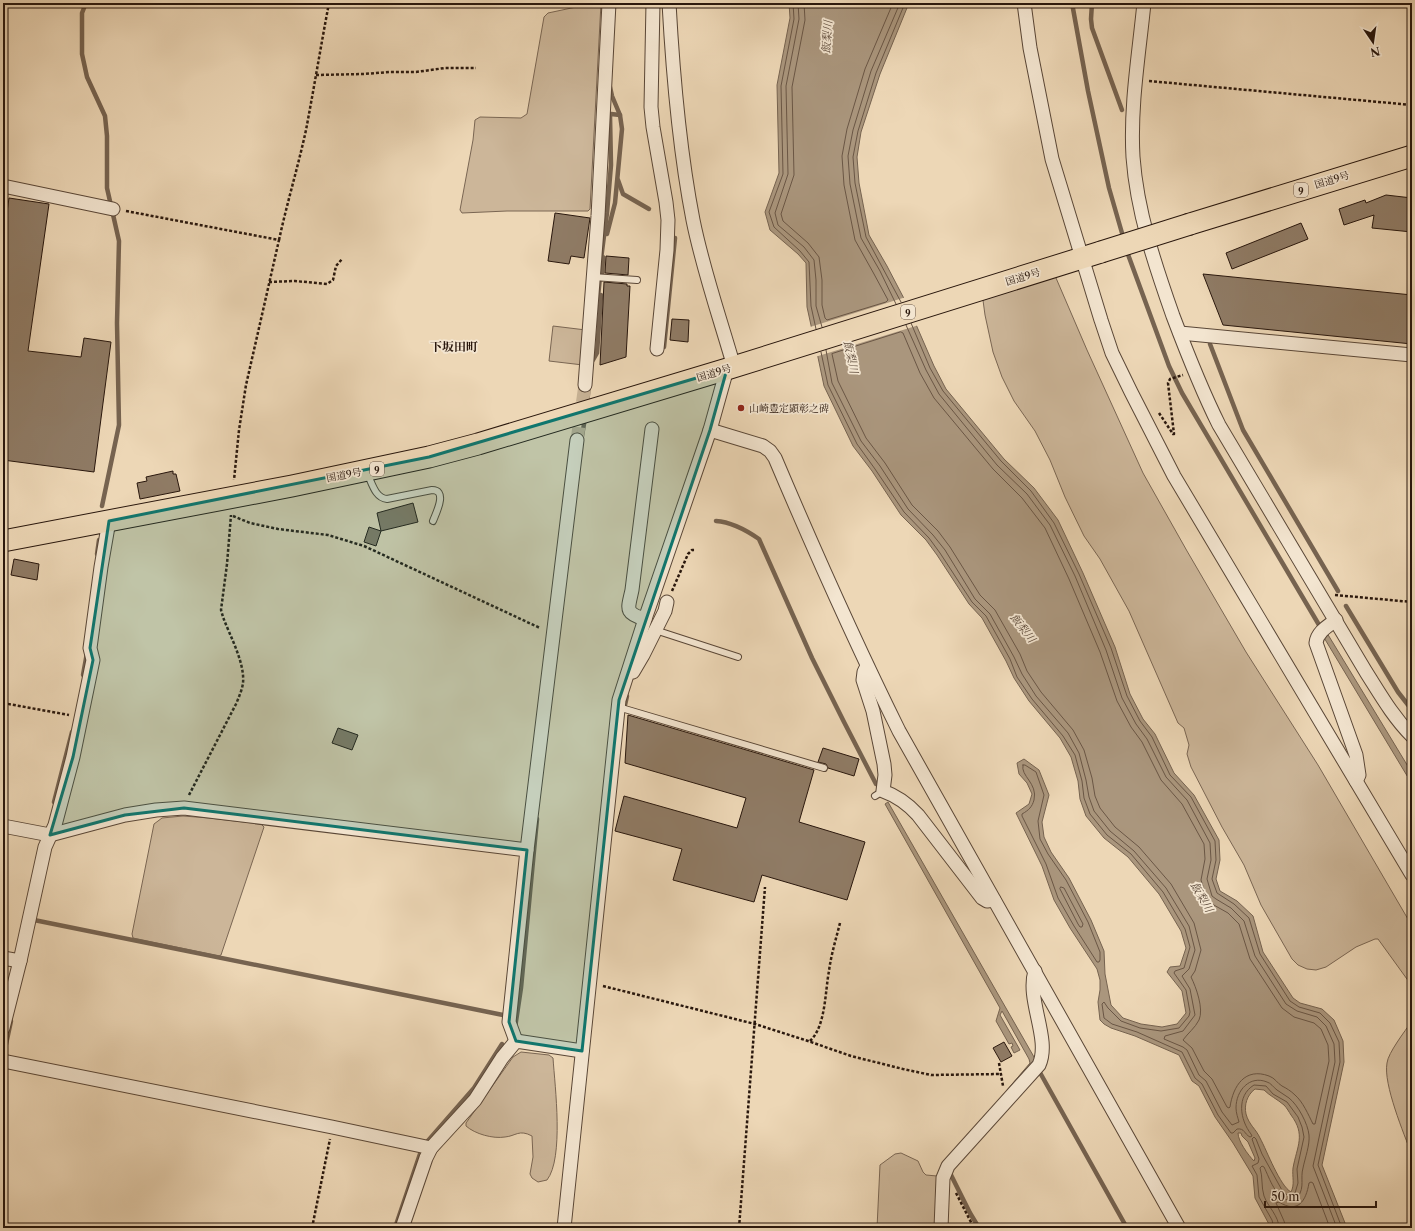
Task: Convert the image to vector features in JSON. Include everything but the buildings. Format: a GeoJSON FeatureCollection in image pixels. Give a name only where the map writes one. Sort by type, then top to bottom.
{"type":"FeatureCollection","features":[{"type":"Feature","properties":{"kind":"highway","name":"国道9号"},"geometry":{"type":"LineString","coordinates":[[3,541],[109,520],[232,506],[478,444],[1412,156]]}},
{"type":"Feature","properties":{"kind":"street"},"geometry":{"type":"LineString","coordinates":[[585,385],[598,277],[598,216],[609,3]]}},
{"type":"Feature","properties":{"kind":"street"},"geometry":{"type":"LineString","coordinates":[[653,3],[651,107],[668,220],[668,250],[657,349]]}},
{"type":"Feature","properties":{"kind":"street"},"geometry":{"type":"LineString","coordinates":[[564,1228],[618,707],[623,686],[645,619],[710,430],[735,366],[693,222],[677,118],[669,3]]}},
{"type":"Feature","properties":{"kind":"street"},"geometry":{"type":"LineString","coordinates":[[1024,3],[1030,48],[1052,159],[1086,257],[1100,320],[1112,353],[1174,476],[1412,875]]}},
{"type":"Feature","properties":{"kind":"street"},"geometry":{"type":"LineString","coordinates":[[1144,3],[1133,112],[1132,138],[1135,176],[1142,217],[1155,265],[1204,394],[1219,425],[1384,701],[1396,718],[1412,736]]}},
{"type":"Feature","properties":{"kind":"street"},"geometry":{"type":"LineString","coordinates":[[3,186],[111,208]]}},
{"type":"Feature","properties":{"kind":"street"},"geometry":{"type":"LineString","coordinates":[[1180,333],[1412,355]]}},
{"type":"Feature","properties":{"kind":"street"},"geometry":{"type":"LineString","coordinates":[[645,619],[633,615],[629,610],[629,605],[652,429]]}},
{"type":"Feature","properties":{"kind":"street"},"geometry":{"type":"LineString","coordinates":[[710,430],[763,446],[770,451],[775,458],[867,666],[900,731],[1179,1228]]}},
{"type":"Feature","properties":{"kind":"street"},"geometry":{"type":"LineString","coordinates":[[516,1041],[509,1022],[527,850],[578,440]]}},
{"type":"Feature","properties":{"kind":"street"},"geometry":{"type":"LineString","coordinates":[[3,1028],[20,961],[45,847],[55,825],[82,717],[93,660],[90,648],[109,520]]}},
{"type":"Feature","properties":{"kind":"street"},"geometry":{"type":"LineString","coordinates":[[623,686],[643,656],[665,611],[667,602]]}},
{"type":"Feature","properties":{"kind":"street"},"geometry":{"type":"LineString","coordinates":[[1336,620],[1317,637],[1316,643],[1356,755],[1360,775],[1356,781]]}},
{"type":"Feature","properties":{"kind":"street"},"geometry":{"type":"LineString","coordinates":[[867,666],[864,672],[863,680],[873,711],[886,775],[879,793],[894,795],[910,807],[922,820],[982,898],[987,901],[994,900]]}},
{"type":"Feature","properties":{"kind":"street"},"geometry":{"type":"LineString","coordinates":[[3,826],[50,834],[125,815],[156,810],[184,808],[527,850]]}},
{"type":"Feature","properties":{"kind":"street"},"geometry":{"type":"LineString","coordinates":[[3,958],[20,961]]}},
{"type":"Feature","properties":{"kind":"street"},"geometry":{"type":"LineString","coordinates":[[941,1228],[943,1178],[948,1166],[1040,1060],[1042,1049],[1041,1038],[1032,984],[1035,971]]}},
{"type":"Feature","properties":{"kind":"street"},"geometry":{"type":"LineString","coordinates":[[516,1041],[582,1051]]}},
{"type":"Feature","properties":{"kind":"street"},"geometry":{"type":"LineString","coordinates":[[402,1228],[426,1158],[431,1148],[474,1100],[502,1058],[516,1041]]}},
{"type":"Feature","properties":{"kind":"street"},"geometry":{"type":"LineString","coordinates":[[3,1061],[431,1148]]}},
{"type":"Feature","properties":{"kind":"lane"},"geometry":{"type":"LineString","coordinates":[[598,277],[637,280]]}},
{"type":"Feature","properties":{"kind":"lane"},"geometry":{"type":"LineString","coordinates":[[366,471],[377,494],[383,499],[432,490],[439,492],[441,500],[433,521]]}},
{"type":"Feature","properties":{"kind":"lane"},"geometry":{"type":"LineString","coordinates":[[655,630],[738,657]]}},
{"type":"Feature","properties":{"kind":"lane"},"geometry":{"type":"LineString","coordinates":[[618,707],[824,768]]}},
{"type":"Feature","properties":{"kind":"path"},"geometry":{"type":"LineString","coordinates":[[184,808],[186,801],[236,704],[243,682],[243,671],[223,617],[222,610],[239,430],[246,385],[269,282],[286,207],[306,130],[329,3]]}},
{"type":"Feature","properties":{"kind":"path"},"geometry":{"type":"LineString","coordinates":[[316,75],[416,72],[445,68],[476,68]]}},
{"type":"Feature","properties":{"kind":"path"},"geometry":{"type":"LineString","coordinates":[[1136,80],[1412,105]]}},
{"type":"Feature","properties":{"kind":"path"},"geometry":{"type":"LineString","coordinates":[[111,208],[279,240]]}},
{"type":"Feature","properties":{"kind":"path"},"geometry":{"type":"LineString","coordinates":[[269,282],[295,281],[327,284],[333,280],[336,266],[342,259]]}},
{"type":"Feature","properties":{"kind":"path"},"geometry":{"type":"LineString","coordinates":[[1157,410],[1169,430],[1174,434],[1168,383],[1170,379],[1182,376]]}},
{"type":"Feature","properties":{"kind":"path"},"geometry":{"type":"LineString","coordinates":[[232,506],[250,523],[278,529],[328,535],[364,546],[530,624],[553,633]]}},
{"type":"Feature","properties":{"kind":"path"},"geometry":{"type":"LineString","coordinates":[[667,602],[688,554],[692,550],[696,550]]}},
{"type":"Feature","properties":{"kind":"path"},"geometry":{"type":"LineString","coordinates":[[1322,598],[1336,594],[1412,602]]}},
{"type":"Feature","properties":{"kind":"path"},"geometry":{"type":"LineString","coordinates":[[3,703],[82,717]]}},
{"type":"Feature","properties":{"kind":"path"},"geometry":{"type":"LineString","coordinates":[[739,1228],[765,887]]}},
{"type":"Feature","properties":{"kind":"path"},"geometry":{"type":"LineString","coordinates":[[809,1041],[816,1033],[820,1022],[826,997],[829,970],[840,923]]}},
{"type":"Feature","properties":{"kind":"path"},"geometry":{"type":"LineString","coordinates":[[590,982],[755,1024],[851,1056],[931,1075],[1000,1074]]}},
{"type":"Feature","properties":{"kind":"path"},"geometry":{"type":"LineString","coordinates":[[998,1063],[1004,1090]]}},
{"type":"Feature","properties":{"kind":"path"},"geometry":{"type":"LineString","coordinates":[[312,1228],[332,1127]]}},
{"type":"Feature","properties":{"kind":"path"},"geometry":{"type":"LineString","coordinates":[[943,1178],[958,1197],[974,1228]]}},
{"type":"Feature","properties":{"kind":"highlighted area"},"geometry":{"type":"Polygon","coordinates":[[[727,369],[710,430],[619,700],[582,1051],[516,1041],[509,1022],[527,850],[184,808],[125,815],[50,835],[73,757],[93,660],[90,648],[109,521],[429,457],[727,369]]]}},
{"type":"Feature","properties":{"kind":"shaded area"},"geometry":{"type":"Polygon","coordinates":[[[601,3],[590,209],[588,211],[507,211],[462,213],[460,210],[473,140],[475,120],[480,117],[521,118],[527,114],[544,17],[548,13],[601,3]]]}},
{"type":"Feature","properties":{"kind":"shaded area"},"geometry":{"type":"Polygon","coordinates":[[[1053,271],[1143,473],[1246,652],[1318,765],[1412,926],[1412,986],[1378,939],[1356,947],[1326,967],[1316,970],[1307,969],[1298,965],[1292,959],[1261,905],[1244,865],[1222,827],[1191,767],[1187,754],[1189,745],[1184,728],[1178,723],[1129,611],[1100,559],[1084,536],[1065,497],[1050,460],[1035,431],[1014,401],[1002,377],[993,352],[982,293],[1053,271]]]}},
{"type":"Feature","properties":{"kind":"shaded area"},"geometry":{"type":"Polygon","coordinates":[[[553,326],[586,330],[583,365],[549,361],[553,326]]]}},
{"type":"Feature","properties":{"kind":"shaded area"},"geometry":{"type":"Polygon","coordinates":[[[183,816],[261,824],[264,827],[221,955],[219,956],[133,938],[132,934],[154,824],[162,818],[183,816]]]}},
{"type":"Feature","properties":{"kind":"shaded area"},"geometry":{"type":"Polygon","coordinates":[[[1412,1021],[1412,1155],[1391,1096],[1388,1083],[1387,1063],[1397,1042],[1412,1021]]]}},
{"type":"Feature","properties":{"kind":"shaded area"},"geometry":{"type":"Polygon","coordinates":[[[521,1052],[549,1055],[553,1058],[557,1122],[555,1156],[552,1170],[547,1180],[538,1182],[532,1178],[530,1174],[533,1157],[532,1136],[521,1133],[505,1137],[490,1137],[479,1134],[466,1126],[466,1123],[513,1057],[521,1052]]]}},
{"type":"Feature","properties":{"kind":"shaded area"},"geometry":{"type":"Polygon","coordinates":[[[901,1153],[918,1161],[926,1175],[937,1176],[935,1228],[877,1228],[880,1165],[895,1154],[901,1153]]]}},
{"type":"Feature","properties":{"kind":"water","name":"飯梨川"},"geometry":{"type":"Polygon","coordinates":[[[789,3],[909,3],[880,74],[861,132],[857,157],[859,183],[869,235],[910,310],[814,339],[807,307],[806,263],[798,254],[770,230],[765,212],[779,173],[777,85],[790,18],[789,3]]]}},
{"type":"Feature","properties":{"kind":"water","name":"飯梨川"},"geometry":{"type":"Polygon","coordinates":[[[911,313],[934,366],[946,389],[1004,459],[1034,488],[1058,520],[1115,647],[1130,694],[1143,719],[1155,734],[1174,773],[1194,795],[1219,840],[1220,860],[1216,879],[1220,891],[1237,901],[1253,916],[1263,952],[1293,998],[1300,1003],[1322,1009],[1334,1020],[1343,1041],[1344,1062],[1322,1165],[1347,1228],[1271,1228],[1255,1198],[1253,1176],[1215,1117],[1199,1086],[1192,1081],[1179,1055],[1135,1036],[1111,1028],[1100,1020],[1098,1002],[1100,980],[1097,969],[1070,928],[1054,900],[1042,866],[1016,813],[1029,804],[1032,794],[1027,783],[1019,774],[1017,763],[1024,759],[1039,770],[1049,795],[1042,822],[1044,837],[1051,852],[1069,878],[1091,920],[1104,951],[1105,974],[1111,1005],[1123,1018],[1141,1024],[1162,1027],[1177,1024],[1186,1013],[1182,991],[1167,972],[1170,967],[1180,966],[1186,948],[1181,931],[1159,894],[1128,857],[1104,838],[1086,816],[1080,799],[1078,781],[1071,757],[1060,738],[1029,701],[1014,678],[982,618],[969,604],[926,540],[901,515],[872,471],[853,446],[824,386],[815,343],[911,313]],[[1255,1089],[1247,1100],[1245,1111],[1247,1118],[1258,1135],[1282,1183],[1291,1192],[1293,1183],[1293,1168],[1299,1141],[1296,1122],[1284,1105],[1264,1090],[1255,1089]],[[1238,1133],[1241,1144],[1254,1161],[1255,1158],[1248,1142],[1241,1133],[1238,1133]]]}},
{"type":"Feature","properties":{"kind":"water"},"geometry":{"type":"Polygon","coordinates":[[[1327,633],[1412,773],[1412,784],[1323,636],[1327,633]]]}},
{"type":"Feature","properties":{"kind":"water"},"geometry":{"type":"Polygon","coordinates":[[[888,802],[1034,1057],[1036,1063],[1009,1093],[1007,1090],[1030,1063],[1029,1059],[1002,1011],[1000,1015],[1020,1050],[1014,1053],[1011,1047],[1013,1046],[1012,1043],[1009,1044],[996,1021],[1000,1008],[885,804],[888,802]]]}},
{"type":"Feature","properties":{"kind":"pier"},"geometry":{"type":"Polygon","coordinates":[[[906,297],[919,325],[815,357],[810,327],[906,297]]]}},
{"type":"Feature","properties":{"kind":"waterway"},"geometry":{"type":"LineString","coordinates":[[86,3],[82,13],[82,54],[87,77],[105,116],[107,136],[107,188],[119,241],[117,323],[119,425],[102,506]]}},
{"type":"Feature","properties":{"kind":"waterway"},"geometry":{"type":"LineString","coordinates":[[1072,3],[1088,91],[1109,188],[1124,240]]}},
{"type":"Feature","properties":{"kind":"waterway"},"geometry":{"type":"LineString","coordinates":[[1092,3],[1092,28],[1122,110]]}},
{"type":"Feature","properties":{"kind":"waterway"},"geometry":{"type":"LineString","coordinates":[[607,234],[615,203],[622,129],[620,115],[610,87]]}},
{"type":"Feature","properties":{"kind":"waterway"},"geometry":{"type":"LineString","coordinates":[[601,259],[611,165],[610,115],[620,115]]}},
{"type":"Feature","properties":{"kind":"waterway"},"geometry":{"type":"LineString","coordinates":[[618,180],[623,194],[649,209]]}},
{"type":"Feature","properties":{"kind":"waterway"},"geometry":{"type":"LineString","coordinates":[[664,347],[675,238]]}},
{"type":"Feature","properties":{"kind":"waterway"},"geometry":{"type":"LineString","coordinates":[[1126,249],[1169,366],[1182,393],[1322,630]]}},
{"type":"Feature","properties":{"kind":"waterway"},"geometry":{"type":"LineString","coordinates":[[602,279],[603,257]]}},
{"type":"Feature","properties":{"kind":"waterway"},"geometry":{"type":"LineString","coordinates":[[598,297],[600,277]]}},
{"type":"Feature","properties":{"kind":"waterway"},"geometry":{"type":"LineString","coordinates":[[593,360],[597,353],[601,295]]}},
{"type":"Feature","properties":{"kind":"waterway"},"geometry":{"type":"LineString","coordinates":[[1210,344],[1243,430],[1338,591]]}},
{"type":"Feature","properties":{"kind":"waterway"},"geometry":{"type":"LineString","coordinates":[[587,404],[589,384]]}},
{"type":"Feature","properties":{"kind":"waterway"},"geometry":{"type":"LineString","coordinates":[[581,442],[585,418]]}},
{"type":"Feature","properties":{"kind":"waterway"},"geometry":{"type":"LineString","coordinates":[[716,521],[739,527],[759,539],[812,658],[876,784]]}},
{"type":"Feature","properties":{"kind":"waterway"},"geometry":{"type":"LineString","coordinates":[[97,554],[99,540]]}},
{"type":"Feature","properties":{"kind":"waterway"},"geometry":{"type":"LineString","coordinates":[[1346,606],[1398,692],[1412,710]]}},
{"type":"Feature","properties":{"kind":"waterway"},"geometry":{"type":"LineString","coordinates":[[83,675],[87,653]]}},
{"type":"Feature","properties":{"kind":"waterway"},"geometry":{"type":"LineString","coordinates":[[625,705],[627,696]]}},
{"type":"Feature","properties":{"kind":"waterway"},"geometry":{"type":"LineString","coordinates":[[54,802],[72,732]]}},
{"type":"Feature","properties":{"kind":"waterway"},"geometry":{"type":"LineString","coordinates":[[515,1028],[521,988],[537,819]]}},
{"type":"Feature","properties":{"kind":"waterway"},"geometry":{"type":"LineString","coordinates":[[34,920],[503,1015]]}},
{"type":"Feature","properties":{"kind":"waterway"},"geometry":{"type":"LineString","coordinates":[[3,1058],[11,1021]]}},
{"type":"Feature","properties":{"kind":"waterway"},"geometry":{"type":"LineString","coordinates":[[426,1143],[474,1088],[502,1044]]}},
{"type":"Feature","properties":{"kind":"waterway"},"geometry":{"type":"LineString","coordinates":[[1038,1069],[1127,1228]]}},
{"type":"Feature","properties":{"kind":"waterway"},"geometry":{"type":"LineString","coordinates":[[395,1228],[421,1151]]}},
{"type":"Feature","properties":{"kind":"waterway"},"geometry":{"type":"LineString","coordinates":[[951,1175],[979,1228]]}},
{"type":"Feature","properties":{"kind":"tunnel"},"geometry":{"type":"LineString","coordinates":[[577,440],[585,385]]}},
{"type":"Feature","properties":{"kind":"place","name":"山崎豊定顕彰之碑"},"geometry":{"type":"Point","coordinates":[741,408]}},
{"type":"Feature","properties":{"kind":"district","name":"下坂田町"},"geometry":{"type":"Point","coordinates":[454,346]}}]}
